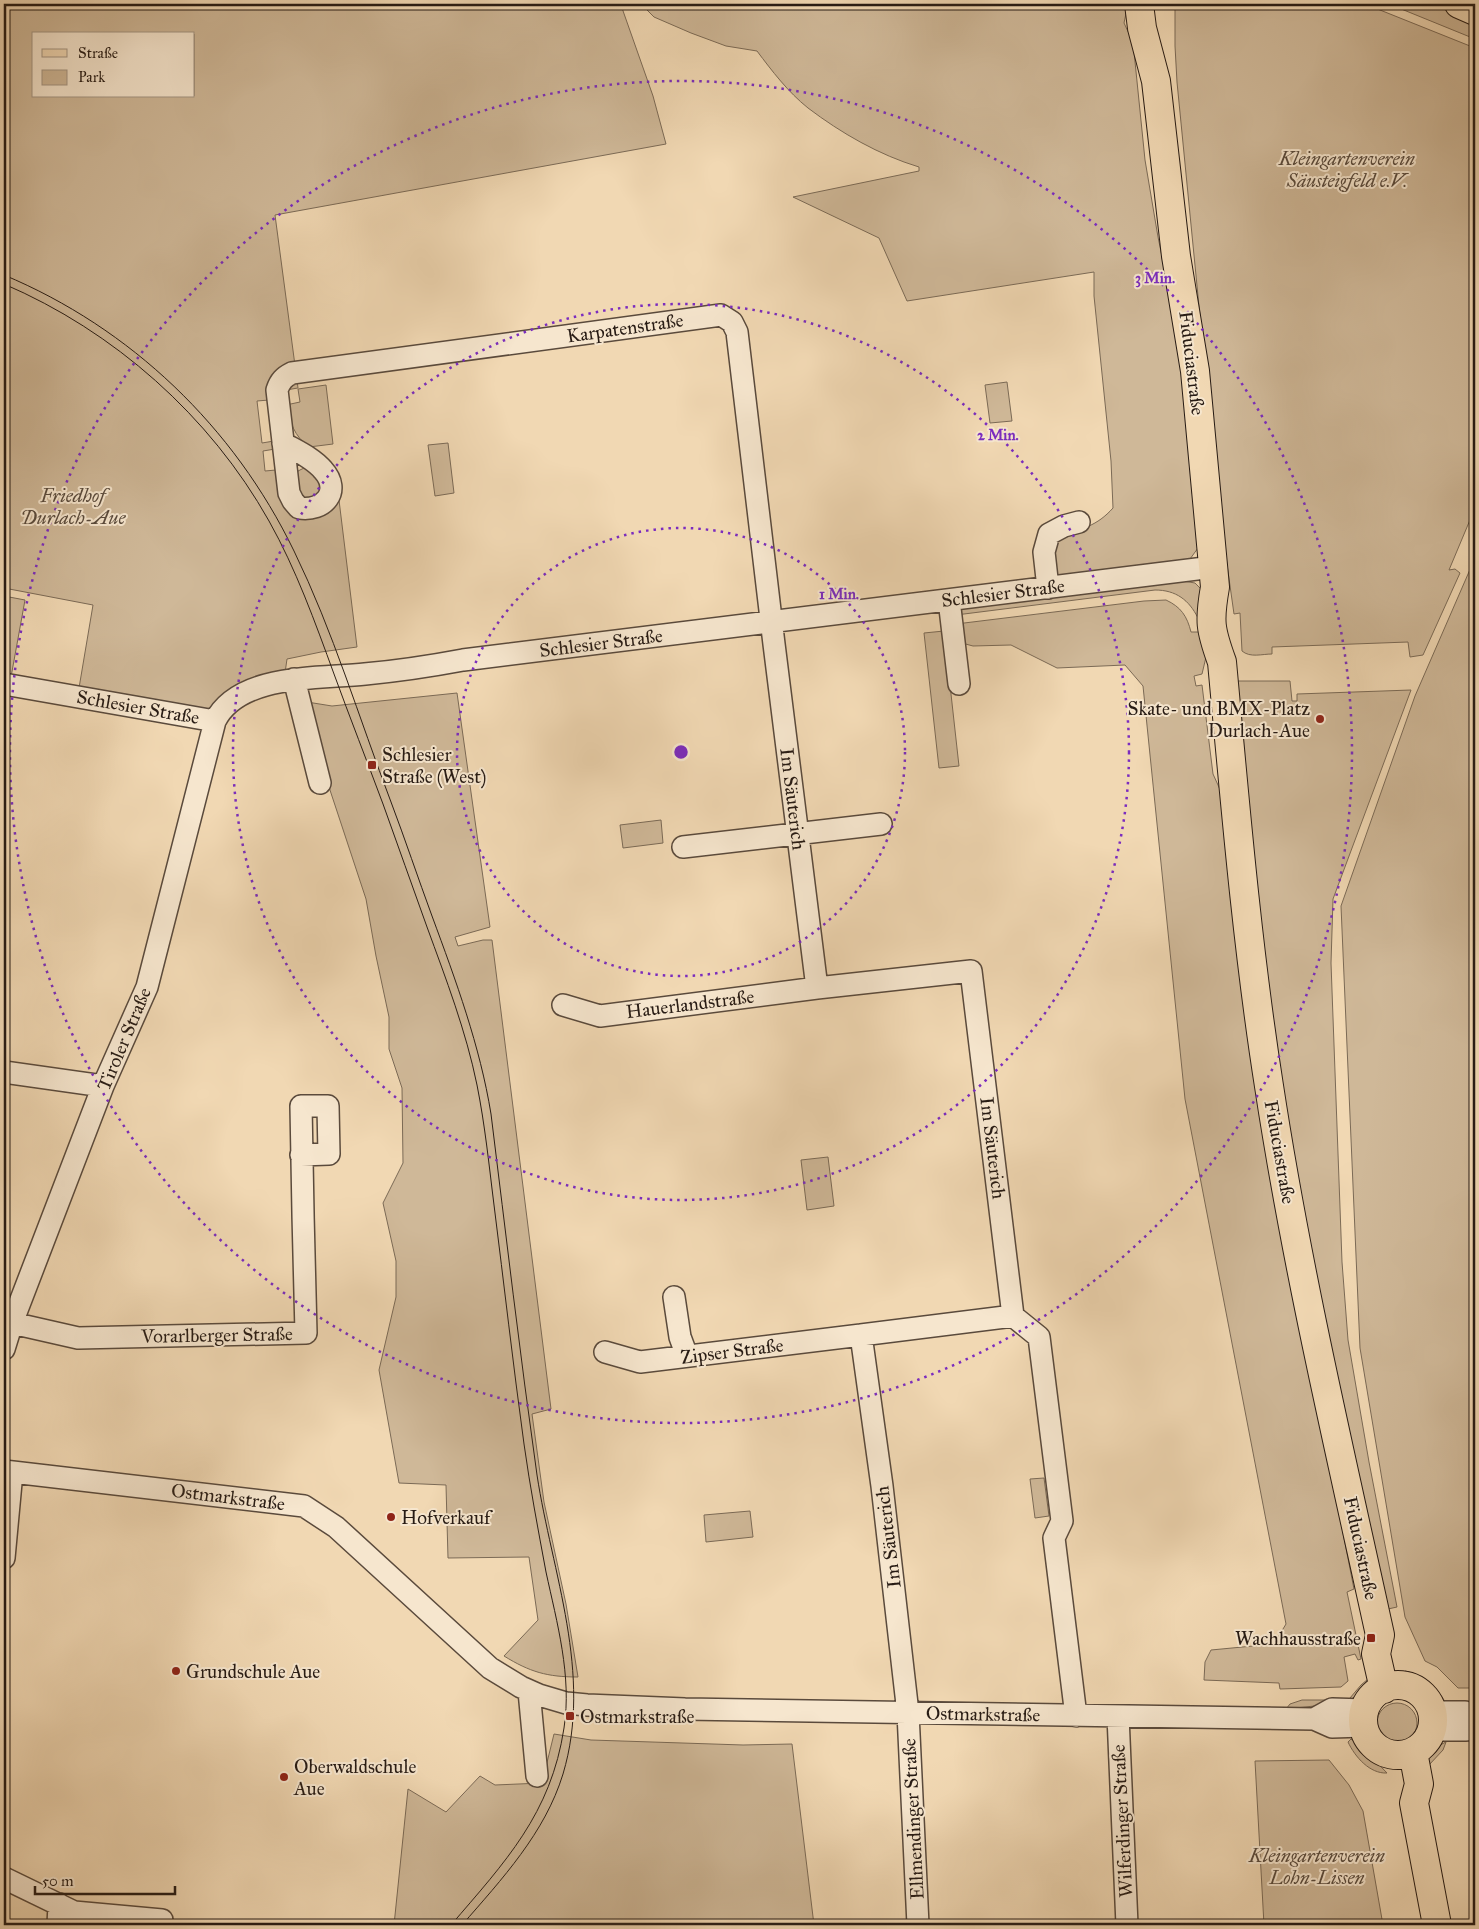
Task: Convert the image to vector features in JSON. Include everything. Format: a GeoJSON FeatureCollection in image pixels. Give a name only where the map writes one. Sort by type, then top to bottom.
{"type":"FeatureCollection","features":[{"type":"Feature","properties":{"kind":"main road","name":"Fiduciastraße"},"geometry":{"type":"LineString","coordinates":[[1140,4],[1142,28],[1156,81],[1176,256],[1194,371],[1214,577],[1225,615],[1226,632],[1222,662],[1247,916],[1269,1085],[1290,1212],[1313,1327],[1380,1635],[1376,1654],[1393,1687]]}},
{"type":"Feature","properties":{"kind":"main road","name":"Fiduciastraße"},"geometry":{"type":"LineString","coordinates":[[1156,81],[1159,4]]}},
{"type":"Feature","properties":{"kind":"main road"},"geometry":{"type":"LineString","coordinates":[[1459,4],[1475,11]]}},
{"type":"Feature","properties":{"kind":"main road"},"geometry":{"type":"LineString","coordinates":[[1393,1687],[1412,1688],[1421,1694],[1428,1702],[1432,1721],[1425,1743],[1404,1754],[1383,1752],[1374,1746],[1367,1737],[1364,1718],[1376,1694],[1393,1687]]}},
{"type":"Feature","properties":{"kind":"main road"},"geometry":{"type":"LineString","coordinates":[[1404,1754],[1419,1784],[1414,1803],[1437,1925]]}},
{"type":"Feature","properties":{"kind":"street","name":"Karpatenstraße"},"geometry":{"type":"LineString","coordinates":[[283,443],[277,390],[280,382],[292,373],[721,315],[732,322],[737,332],[771,622]]}},
{"type":"Feature","properties":{"kind":"street"},"geometry":{"type":"LineString","coordinates":[[1048,588],[1044,552],[1049,534],[1064,526],[1079,522]]}},
{"type":"Feature","properties":{"kind":"street","name":"Schlesier Straße"},"geometry":{"type":"LineString","coordinates":[[4,684],[216,721],[225,706],[250,690],[294,679],[427,667],[471,659],[1048,588],[1214,577]]}},
{"type":"Feature","properties":{"kind":"street"},"geometry":{"type":"LineString","coordinates":[[949,600],[958,684]]}},
{"type":"Feature","properties":{"kind":"street","name":"Im Säuterich"},"geometry":{"type":"LineString","coordinates":[[771,622],[817,988],[971,971],[1013,1316]]}},
{"type":"Feature","properties":{"kind":"street"},"geometry":{"type":"LineString","coordinates":[[294,679],[320,783]]}},
{"type":"Feature","properties":{"kind":"street","name":"Tiroler Straße"},"geometry":{"type":"LineString","coordinates":[[4,1349],[12,1323],[103,1086],[148,987],[216,721]]}},
{"type":"Feature","properties":{"kind":"street"},"geometry":{"type":"LineString","coordinates":[[684,847],[881,824]]}},
{"type":"Feature","properties":{"kind":"street","name":"Hauerlandstraße"},"geometry":{"type":"LineString","coordinates":[[563,1005],[600,1016],[817,988]]}},
{"type":"Feature","properties":{"kind":"street"},"geometry":{"type":"LineString","coordinates":[[4,1072],[103,1086]]}},
{"type":"Feature","properties":{"kind":"street","name":"Vorarlberger Straße"},"geometry":{"type":"LineString","coordinates":[[12,1323],[78,1338],[306,1333],[301,1155]]}},
{"type":"Feature","properties":{"kind":"street"},"geometry":{"type":"LineString","coordinates":[[674,1297],[680,1337],[688,1356]]}},
{"type":"Feature","properties":{"kind":"street"},"geometry":{"type":"LineString","coordinates":[[861,1335],[1013,1316],[1039,1337],[1062,1521],[1054,1538],[1076,1716]]}},
{"type":"Feature","properties":{"kind":"street","name":"Im Säuterich"},"geometry":{"type":"LineString","coordinates":[[861,1335],[882,1486],[908,1714]]}},
{"type":"Feature","properties":{"kind":"street","name":"Zipser Straße"},"geometry":{"type":"LineString","coordinates":[[605,1352],[640,1362],[861,1335]]}},
{"type":"Feature","properties":{"kind":"street"},"geometry":{"type":"LineString","coordinates":[[4,1558],[8,1472]]}},
{"type":"Feature","properties":{"kind":"street","name":"Ostmarkstraße"},"geometry":{"type":"LineString","coordinates":[[8,1472],[304,1506],[336,1527],[490,1668],[529,1691],[566,1703],[908,1714],[1314,1718],[1332,1727],[1364,1718]]}},
{"type":"Feature","properties":{"kind":"street"},"geometry":{"type":"LineString","coordinates":[[529,1691],[538,1776]]}},
{"type":"Feature","properties":{"kind":"street"},"geometry":{"type":"LineString","coordinates":[[1432,1721],[1465,1712],[1475,1717]]}},
{"type":"Feature","properties":{"kind":"street","name":"Ellmendinger Straße"},"geometry":{"type":"LineString","coordinates":[[908,1714],[918,1925]]}},
{"type":"Feature","properties":{"kind":"street","name":"Wilferdinger Straße"},"geometry":{"type":"LineString","coordinates":[[1118,1716],[1128,1925]]}},
{"type":"Feature","properties":{"kind":"street"},"geometry":{"type":"LineString","coordinates":[[1432,1721],[1466,1730],[1475,1725]]}},
{"type":"Feature","properties":{"kind":"street"},"geometry":{"type":"LineString","coordinates":[[4,1878],[64,1914],[162,1920]]}},
{"type":"Feature","properties":{"kind":"green space","name":"Friedhof Durlach-Aue"},"geometry":{"type":"Polygon","coordinates":[[[4,4],[633,4],[622,8],[653,96],[666,144],[275,215],[298,388],[268,393],[269,400],[257,401],[262,443],[274,441],[275,449],[263,451],[265,471],[276,470],[283,501],[339,500],[357,647],[287,659],[285,673],[215,707],[205,709],[79,688],[93,605],[4,588],[4,4]]]}},
{"type":"Feature","properties":{"kind":"green space"},"geometry":{"type":"Polygon","coordinates":[[[641,4],[1128,4],[1124,23],[1133,42],[1145,160],[1175,320],[1190,444],[1192,492],[1197,517],[1198,548],[1190,559],[1060,578],[1054,573],[1051,557],[1060,536],[1095,523],[1113,508],[1111,461],[1094,296],[1094,272],[907,301],[879,238],[793,197],[919,171],[919,167],[875,150],[808,108],[774,74],[757,51],[726,46],[691,33],[654,17],[641,4]]]}},
{"type":"Feature","properties":{"kind":"green space","name":"Kleingartenverein Säusteigfeld e.V."},"geometry":{"type":"Polygon","coordinates":[[[1175,4],[1365,4],[1475,48],[1475,508],[1449,570],[1455,569],[1460,573],[1423,655],[1410,657],[1408,642],[1272,647],[1272,654],[1256,655],[1242,651],[1240,613],[1234,614],[1221,522],[1209,408],[1177,82],[1175,4]]]}},
{"type":"Feature","properties":{"kind":"green space"},"geometry":{"type":"Polygon","coordinates":[[[1389,4],[1433,4],[1475,24],[1475,39],[1389,4]]]}},
{"type":"Feature","properties":{"kind":"green space"},"geometry":{"type":"Polygon","coordinates":[[[1007,382],[1012,421],[990,423],[985,385],[1007,382]]]}},
{"type":"Feature","properties":{"kind":"green space"},"geometry":{"type":"Polygon","coordinates":[[[326,385],[333,444],[309,447],[293,428],[286,405],[300,402],[298,389],[326,385]]]}},
{"type":"Feature","properties":{"kind":"green space"},"geometry":{"type":"Polygon","coordinates":[[[448,443],[454,493],[435,496],[428,445],[448,443]]]}},
{"type":"Feature","properties":{"kind":"green space"},"geometry":{"type":"Polygon","coordinates":[[[304,468],[319,477],[323,488],[317,498],[303,499],[299,494],[296,475],[298,471],[304,468]]]}},
{"type":"Feature","properties":{"kind":"green space"},"geometry":{"type":"Polygon","coordinates":[[[1475,558],[1475,1688],[1458,1688],[1437,1667],[1425,1661],[1405,1617],[1360,1348],[1341,906],[1415,696],[1475,558]]]}},
{"type":"Feature","properties":{"kind":"green space"},"geometry":{"type":"Polygon","coordinates":[[[1183,581],[1195,583],[1203,591],[1198,618],[1181,597],[1163,590],[956,615],[956,608],[1183,581]]]}},
{"type":"Feature","properties":{"kind":"green space"},"geometry":{"type":"Polygon","coordinates":[[[4,596],[25,600],[11,677],[4,676],[4,596]]]}},
{"type":"Feature","properties":{"kind":"green space"},"geometry":{"type":"Polygon","coordinates":[[[1166,600],[1183,613],[1188,621],[1191,632],[1205,632],[1206,657],[1202,674],[1194,676],[1196,686],[1202,685],[1213,774],[1223,796],[1260,1109],[1354,1589],[1347,1592],[1361,1659],[1358,1660],[1355,1654],[1344,1657],[1348,1681],[1341,1687],[1280,1689],[1279,1683],[1204,1680],[1205,1662],[1211,1650],[1274,1644],[1286,1624],[1185,1099],[1143,686],[1125,665],[1057,668],[1011,645],[973,646],[958,642],[956,624],[1144,601],[1166,600]]]}},
{"type":"Feature","properties":{"kind":"green space"},"geometry":{"type":"Polygon","coordinates":[[[944,631],[959,766],[939,768],[924,633],[944,631]]]}},
{"type":"Feature","properties":{"kind":"green space"},"geometry":{"type":"Polygon","coordinates":[[[1231,681],[1290,681],[1292,701],[1297,701],[1297,694],[1411,690],[1333,899],[1331,963],[1342,1262],[1348,1340],[1397,1607],[1388,1609],[1371,1548],[1284,1113],[1231,681]]]}},
{"type":"Feature","properties":{"kind":"green space"},"geometry":{"type":"Polygon","coordinates":[[[457,693],[490,927],[455,937],[458,946],[483,940],[492,940],[551,1409],[532,1414],[544,1502],[566,1604],[578,1677],[548,1675],[531,1670],[504,1656],[538,1620],[529,1557],[448,1558],[446,1485],[399,1483],[379,1370],[396,1297],[396,1261],[383,1203],[403,1163],[402,1088],[389,1049],[389,1017],[366,899],[326,778],[307,702],[332,706],[457,693]]]}},
{"type":"Feature","properties":{"kind":"green space"},"geometry":{"type":"Polygon","coordinates":[[[661,820],[663,843],[623,848],[620,825],[661,820]]]}},
{"type":"Feature","properties":{"kind":"green space"},"geometry":{"type":"Polygon","coordinates":[[[828,1157],[834,1206],[807,1210],[801,1160],[828,1157]]]}},
{"type":"Feature","properties":{"kind":"green space"},"geometry":{"type":"Polygon","coordinates":[[[1044,1478],[1049,1516],[1035,1518],[1030,1479],[1044,1478]]]}},
{"type":"Feature","properties":{"kind":"green space"},"geometry":{"type":"Polygon","coordinates":[[[750,1511],[753,1537],[706,1542],[704,1515],[750,1511]]]}},
{"type":"Feature","properties":{"kind":"green space"},"geometry":{"type":"Polygon","coordinates":[[[1405,1671],[1413,1673],[1431,1683],[1448,1707],[1436,1703],[1415,1684],[1405,1671]]]}},
{"type":"Feature","properties":{"kind":"green space"},"geometry":{"type":"Polygon","coordinates":[[[1368,1679],[1367,1690],[1352,1703],[1350,1698],[1368,1679]]]}},
{"type":"Feature","properties":{"kind":"green space"},"geometry":{"type":"Polygon","coordinates":[[[1302,1700],[1327,1701],[1324,1705],[1286,1709],[1290,1704],[1302,1700]]]}},
{"type":"Feature","properties":{"kind":"green space"},"geometry":{"type":"Polygon","coordinates":[[[1397,1703],[1411,1709],[1417,1723],[1411,1737],[1397,1743],[1383,1737],[1377,1723],[1383,1709],[1397,1703]]]}},
{"type":"Feature","properties":{"kind":"green space"},"geometry":{"type":"Polygon","coordinates":[[[554,1734],[591,1740],[743,1745],[792,1744],[814,1925],[394,1925],[408,1789],[446,1812],[480,1776],[495,1785],[542,1783],[554,1734]]]}},
{"type":"Feature","properties":{"kind":"green space"},"geometry":{"type":"Polygon","coordinates":[[[1351,1739],[1361,1746],[1387,1773],[1375,1771],[1364,1764],[1348,1742],[1351,1739]]]}},
{"type":"Feature","properties":{"kind":"green space"},"geometry":{"type":"Polygon","coordinates":[[[1446,1742],[1443,1750],[1429,1765],[1426,1756],[1434,1748],[1446,1742]]]}},
{"type":"Feature","properties":{"kind":"green space","name":"Kleingartenverein Lohn-Lissen"},"geometry":{"type":"Polygon","coordinates":[[[1329,1760],[1349,1785],[1363,1811],[1383,1925],[1264,1925],[1255,1761],[1329,1760]]]}},
{"type":"Feature","properties":{"kind":"tram line"},"geometry":{"type":"LineString","coordinates":[[4,275],[50,297],[94,323],[136,353],[174,386],[209,423],[241,463],[270,506],[308,581],[333,643],[450,965],[481,1064],[491,1114],[537,1475],[567,1624],[572,1661],[574,1699],[571,1736],[563,1774],[555,1796],[534,1836],[507,1873],[462,1925]]}},
{"type":"Feature","properties":{"kind":"tram line"},"geometry":{"type":"LineString","coordinates":[[4,284],[45,303],[84,326],[121,352],[156,381],[188,412],[218,446],[245,483],[269,521],[279,539],[320,635],[389,819],[467,1045],[485,1130],[524,1444],[546,1572],[559,1630],[565,1669],[566,1708],[558,1759],[537,1812],[507,1858],[451,1925]]}},
{"type":"Feature","properties":{"kind":"place","name":"Skate- und BMX-Platz Durlach-Aue"},"geometry":{"type":"Point","coordinates":[1320,719]}},
{"type":"Feature","properties":{"kind":"place","name":"Schlesier Straße (West)"},"geometry":{"type":"Point","coordinates":[372,765]}},
{"type":"Feature","properties":{"kind":"place","name":"Hofverkauf"},"geometry":{"type":"Point","coordinates":[391,1517]}},
{"type":"Feature","properties":{"kind":"place","name":"Wachhausstraße"},"geometry":{"type":"Point","coordinates":[1371,1638]}},
{"type":"Feature","properties":{"kind":"place","name":"Grundschule Aue"},"geometry":{"type":"Point","coordinates":[176,1671]}},
{"type":"Feature","properties":{"kind":"place","name":"Ostmarkstraße"},"geometry":{"type":"Point","coordinates":[570,1716]}},
{"type":"Feature","properties":{"kind":"place","name":"Oberwaldschule Aue"},"geometry":{"type":"Point","coordinates":[284,1777]}}]}
